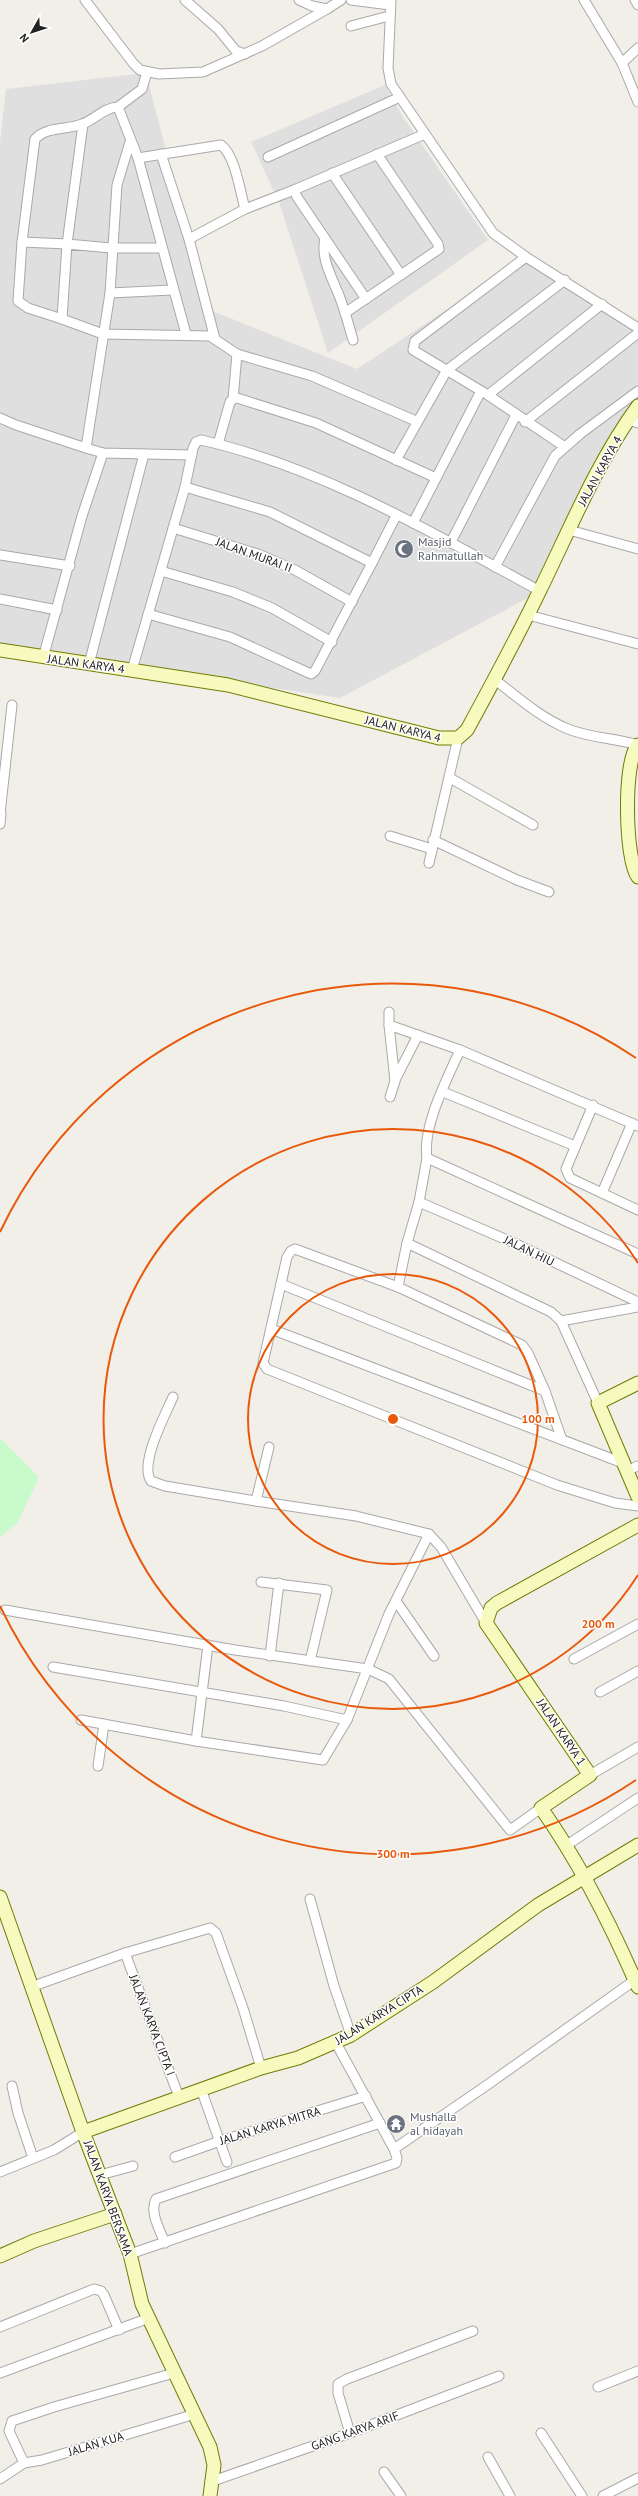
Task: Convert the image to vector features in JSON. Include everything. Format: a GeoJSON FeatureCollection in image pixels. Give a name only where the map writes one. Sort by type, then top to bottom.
{"type":"FeatureCollection","features":[{"type":"Feature","properties":{"kind":"street"},"geometry":{"type":"LineString","coordinates":[[86,0],[133,63],[147,72],[197,74],[245,54],[341,0]]}},
{"type":"Feature","properties":{"kind":"street"},"geometry":{"type":"LineString","coordinates":[[186,0],[218,29],[236,51],[245,54]]}},
{"type":"Feature","properties":{"kind":"street"},"geometry":{"type":"LineString","coordinates":[[299,0],[312,6],[327,9]]}},
{"type":"Feature","properties":{"kind":"street"},"geometry":{"type":"LineString","coordinates":[[351,0],[390,2],[388,68],[391,84],[493,233],[526,257],[565,280],[638,328]]}},
{"type":"Feature","properties":{"kind":"street"},"geometry":{"type":"LineString","coordinates":[[584,0],[622,63],[638,102]]}},
{"type":"Feature","properties":{"kind":"street"},"geometry":{"type":"LineString","coordinates":[[635,0],[638,5]]}},
{"type":"Feature","properties":{"kind":"street"},"geometry":{"type":"LineString","coordinates":[[351,26],[389,16]]}},
{"type":"Feature","properties":{"kind":"street"},"geometry":{"type":"LineString","coordinates":[[622,63],[638,48]]}},
{"type":"Feature","properties":{"kind":"street"},"geometry":{"type":"LineString","coordinates":[[147,72],[139,93],[118,107],[100,112],[83,124],[44,132],[35,139],[22,242],[18,301],[28,308],[103,334],[186,334],[206,336],[237,354],[312,376],[416,421]]}},
{"type":"Feature","properties":{"kind":"street"},"geometry":{"type":"LineString","coordinates":[[268,157],[400,97]]}},
{"type":"Feature","properties":{"kind":"street"},"geometry":{"type":"LineString","coordinates":[[118,107],[127,127],[130,142],[138,158],[172,290],[186,334]]}},
{"type":"Feature","properties":{"kind":"street"},"geometry":{"type":"LineString","coordinates":[[62,319],[67,244],[83,124]]}},
{"type":"Feature","properties":{"kind":"street"},"geometry":{"type":"LineString","coordinates":[[189,239],[245,209],[294,190],[425,134]]}},
{"type":"Feature","properties":{"kind":"street"},"geometry":{"type":"LineString","coordinates":[[86,448],[110,293],[111,248],[117,185],[130,142]]}},
{"type":"Feature","properties":{"kind":"street"},"geometry":{"type":"LineString","coordinates":[[138,158],[221,145],[226,149],[231,158],[245,209]]}},
{"type":"Feature","properties":{"kind":"street"},"geometry":{"type":"LineString","coordinates":[[161,154],[189,239],[215,340]]}},
{"type":"Feature","properties":{"kind":"street"},"geometry":{"type":"LineString","coordinates":[[345,313],[434,254],[439,249],[438,244],[377,154]]}},
{"type":"Feature","properties":{"kind":"street"},"geometry":{"type":"LineString","coordinates":[[332,173],[401,275]]}},
{"type":"Feature","properties":{"kind":"street"},"geometry":{"type":"LineString","coordinates":[[294,190],[324,238],[366,299]]}},
{"type":"Feature","properties":{"kind":"street"},"geometry":{"type":"LineString","coordinates":[[324,238],[322,248],[345,313],[352,340]]}},
{"type":"Feature","properties":{"kind":"street"},"geometry":{"type":"LineString","coordinates":[[22,242],[111,248],[161,248]]}},
{"type":"Feature","properties":{"kind":"street"},"geometry":{"type":"LineString","coordinates":[[526,257],[415,341],[413,350],[417,354],[485,393],[525,422],[565,447]]}},
{"type":"Feature","properties":{"kind":"street"},"geometry":{"type":"LineString","coordinates":[[396,460],[416,421],[447,370],[565,280]]}},
{"type":"Feature","properties":{"kind":"street"},"geometry":{"type":"LineString","coordinates":[[110,293],[172,290]]}},
{"type":"Feature","properties":{"kind":"street"},"geometry":{"type":"LineString","coordinates":[[413,523],[436,478],[485,393],[602,304]]}},
{"type":"Feature","properties":{"kind":"street"},"geometry":{"type":"LineString","coordinates":[[525,422],[638,333]]}},
{"type":"Feature","properties":{"kind":"street"},"geometry":{"type":"LineString","coordinates":[[218,444],[233,399],[237,354]]}},
{"type":"Feature","properties":{"kind":"street"},"geometry":{"type":"LineString","coordinates":[[495,567],[554,456],[638,392]]}},
{"type":"Feature","properties":{"kind":"street"},"geometry":{"type":"LineString","coordinates":[[233,399],[237,398],[316,423],[436,478]]}},
{"type":"Feature","properties":{"kind":"street","name":"JALAN KARYA 4"},"geometry":{"type":"LineString","coordinates":[[0,650],[43,658],[228,685],[439,738],[458,738],[467,730],[528,615],[569,530],[633,422],[638,406]]}},
{"type":"Feature","properties":{"kind":"street"},"geometry":{"type":"LineString","coordinates":[[451,542],[516,415]]}},
{"type":"Feature","properties":{"kind":"street"},"geometry":{"type":"LineString","coordinates":[[0,418],[16,426],[104,453],[192,455]]}},
{"type":"Feature","properties":{"kind":"street"},"geometry":{"type":"LineString","coordinates":[[132,670],[185,487],[192,455],[198,441],[218,444],[320,479],[451,542],[540,591]]}},
{"type":"Feature","properties":{"kind":"street"},"geometry":{"type":"LineString","coordinates":[[43,658],[70,566],[82,516],[104,453]]}},
{"type":"Feature","properties":{"kind":"street"},"geometry":{"type":"LineString","coordinates":[[89,664],[144,454]]}},
{"type":"Feature","properties":{"kind":"street"},"geometry":{"type":"LineString","coordinates":[[185,487],[270,512],[372,563]]}},
{"type":"Feature","properties":{"kind":"street"},"geometry":{"type":"LineString","coordinates":[[148,614],[230,637],[311,674],[332,642],[396,516]]}},
{"type":"Feature","properties":{"kind":"street","name":"JALAN MURAI II"},"geometry":{"type":"LineString","coordinates":[[173,528],[258,554],[295,570],[352,602]]}},
{"type":"Feature","properties":{"kind":"street"},"geometry":{"type":"LineString","coordinates":[[569,530],[638,549]]}},
{"type":"Feature","properties":{"kind":"street"},"geometry":{"type":"LineString","coordinates":[[0,555],[70,566]]}},
{"type":"Feature","properties":{"kind":"street"},"geometry":{"type":"LineString","coordinates":[[161,571],[233,592],[272,608],[332,642]]}},
{"type":"Feature","properties":{"kind":"street"},"geometry":{"type":"LineString","coordinates":[[0,599],[57,610]]}},
{"type":"Feature","properties":{"kind":"street"},"geometry":{"type":"LineString","coordinates":[[528,615],[638,644]]}},
{"type":"Feature","properties":{"kind":"street"},"geometry":{"type":"LineString","coordinates":[[494,679],[532,708],[569,730],[622,740],[638,745],[631,754],[628,777],[630,859],[638,877]]}},
{"type":"Feature","properties":{"kind":"street"},"geometry":{"type":"LineString","coordinates":[[0,824],[12,705]]}},
{"type":"Feature","properties":{"kind":"street"},"geometry":{"type":"LineString","coordinates":[[429,863],[450,778],[458,738]]}},
{"type":"Feature","properties":{"kind":"street"},"geometry":{"type":"LineString","coordinates":[[450,778],[533,825]]}},
{"type":"Feature","properties":{"kind":"street"},"geometry":{"type":"LineString","coordinates":[[390,836],[433,844],[549,892]]}},
{"type":"Feature","properties":{"kind":"street"},"geometry":{"type":"LineString","coordinates":[[389,1012],[395,1080]]}},
{"type":"Feature","properties":{"kind":"street"},"geometry":{"type":"LineString","coordinates":[[389,1025],[460,1050],[635,1124],[602,1193]]}},
{"type":"Feature","properties":{"kind":"street"},"geometry":{"type":"LineString","coordinates":[[390,1097],[395,1080],[418,1035]]}},
{"type":"Feature","properties":{"kind":"street"},"geometry":{"type":"LineString","coordinates":[[398,1287],[407,1243],[419,1202],[427,1158],[425,1146],[443,1092],[460,1050]]}},
{"type":"Feature","properties":{"kind":"street"},"geometry":{"type":"LineString","coordinates":[[443,1092],[575,1146]]}},
{"type":"Feature","properties":{"kind":"street"},"geometry":{"type":"LineString","coordinates":[[593,1106],[566,1169],[567,1174],[570,1178],[638,1210]]}},
{"type":"Feature","properties":{"kind":"street"},"geometry":{"type":"LineString","coordinates":[[427,1158],[638,1254]]}},
{"type":"Feature","properties":{"kind":"street","name":"JALAN HIU"},"geometry":{"type":"LineString","coordinates":[[419,1202],[514,1243],[638,1302]]}},
{"type":"Feature","properties":{"kind":"street"},"geometry":{"type":"LineString","coordinates":[[407,1243],[551,1312],[561,1321],[638,1497]]}},
{"type":"Feature","properties":{"kind":"street"},"geometry":{"type":"LineString","coordinates":[[562,1440],[545,1391],[528,1353],[522,1345],[398,1287],[295,1249],[290,1250],[270,1329],[263,1363],[265,1367],[276,1374],[557,1485],[615,1503],[638,1506]]}},
{"type":"Feature","properties":{"kind":"street"},"geometry":{"type":"LineString","coordinates":[[281,1284],[545,1391]]}},
{"type":"Feature","properties":{"kind":"street"},"geometry":{"type":"LineString","coordinates":[[561,1321],[638,1307]]}},
{"type":"Feature","properties":{"kind":"street"},"geometry":{"type":"LineString","coordinates":[[270,1329],[562,1440],[624,1467],[638,1466]]}},
{"type":"Feature","properties":{"kind":"street"},"geometry":{"type":"LineString","coordinates":[[598,1403],[638,1383]]}},
{"type":"Feature","properties":{"kind":"street"},"geometry":{"type":"LineString","coordinates":[[173,1397],[154,1441],[147,1470],[151,1481],[165,1486],[356,1516],[429,1534],[441,1546],[486,1623]]}},
{"type":"Feature","properties":{"kind":"street"},"geometry":{"type":"LineString","coordinates":[[256,1501],[269,1447]]}},
{"type":"Feature","properties":{"kind":"street"},"geometry":{"type":"LineString","coordinates":[[486,1623],[491,1608],[497,1603],[638,1525]]}},
{"type":"Feature","properties":{"kind":"street"},"geometry":{"type":"LineString","coordinates":[[81,1720],[196,1741],[320,1761],[327,1757],[348,1720],[381,1632],[429,1534]]}},
{"type":"Feature","properties":{"kind":"street"},"geometry":{"type":"LineString","coordinates":[[261,1582],[279,1582],[327,1590],[310,1661]]}},
{"type":"Feature","properties":{"kind":"street"},"geometry":{"type":"LineString","coordinates":[[270,1656],[279,1582]]}},
{"type":"Feature","properties":{"kind":"street"},"geometry":{"type":"LineString","coordinates":[[396,1601],[434,1656]]}},
{"type":"Feature","properties":{"kind":"street"},"geometry":{"type":"LineString","coordinates":[[5,1610],[270,1656],[368,1669],[389,1679],[510,1830],[541,1808],[567,1845],[636,1984],[394,2149]]}},
{"type":"Feature","properties":{"kind":"street","name":"JALAN KARYA 1"},"geometry":{"type":"LineString","coordinates":[[486,1623],[590,1776],[541,1808]]}},
{"type":"Feature","properties":{"kind":"street"},"geometry":{"type":"LineString","coordinates":[[574,1659],[638,1624]]}},
{"type":"Feature","properties":{"kind":"street"},"geometry":{"type":"LineString","coordinates":[[196,1741],[208,1645]]}},
{"type":"Feature","properties":{"kind":"street"},"geometry":{"type":"LineString","coordinates":[[53,1667],[348,1720]]}},
{"type":"Feature","properties":{"kind":"street"},"geometry":{"type":"LineString","coordinates":[[600,1692],[638,1671]]}},
{"type":"Feature","properties":{"kind":"street"},"geometry":{"type":"LineString","coordinates":[[98,1766],[104,1724]]}},
{"type":"Feature","properties":{"kind":"street"},"geometry":{"type":"LineString","coordinates":[[590,1776],[638,1747]]}},
{"type":"Feature","properties":{"kind":"street"},"geometry":{"type":"LineString","coordinates":[[567,1845],[638,1798]]}},
{"type":"Feature","properties":{"kind":"street","name":"JALAN KARYA CIPTA"},"geometry":{"type":"LineString","coordinates":[[83,2132],[261,2068],[298,2058],[336,2043],[351,2035],[433,1982],[538,1905],[638,1845]]}},
{"type":"Feature","properties":{"kind":"street"},"geometry":{"type":"LineString","coordinates":[[310,1899],[334,1986],[351,2035]]}},
{"type":"Feature","properties":{"kind":"street","name":"JALAN KARYA BERSAMA"},"geometry":{"type":"LineString","coordinates":[[1,1902],[83,2132],[130,2254],[142,2304],[212,2453],[214,2465],[210,2482],[210,2496]]}},
{"type":"Feature","properties":{"kind":"street"},"geometry":{"type":"LineString","coordinates":[[31,1987],[124,1953],[210,1928],[214,1929],[243,2008],[261,2068]]}},
{"type":"Feature","properties":{"kind":"street","name":"JALAN KARYA CIPTA I"},"geometry":{"type":"LineString","coordinates":[[124,1953],[179,2097]]}},
{"type":"Feature","properties":{"kind":"street"},"geometry":{"type":"LineString","coordinates":[[130,2254],[396,2163],[397,2158],[394,2149],[336,2043]]}},
{"type":"Feature","properties":{"kind":"street"},"geometry":{"type":"LineString","coordinates":[[12,2086],[18,2113],[33,2158]]}},
{"type":"Feature","properties":{"kind":"street"},"geometry":{"type":"LineString","coordinates":[[201,2089],[227,2162]]}},
{"type":"Feature","properties":{"kind":"street","name":"JALAN KARYA MITRA"},"geometry":{"type":"LineString","coordinates":[[175,2157],[220,2140],[366,2096]]}},
{"type":"Feature","properties":{"kind":"street"},"geometry":{"type":"LineString","coordinates":[[165,2243],[154,2214],[153,2204],[156,2199],[380,2123]]}},
{"type":"Feature","properties":{"kind":"street"},"geometry":{"type":"LineString","coordinates":[[0,2172],[54,2150],[83,2132]]}},
{"type":"Feature","properties":{"kind":"street"},"geometry":{"type":"LineString","coordinates":[[100,2175],[133,2166]]}},
{"type":"Feature","properties":{"kind":"street"},"geometry":{"type":"LineString","coordinates":[[0,2256],[34,2241],[114,2214]]}},
{"type":"Feature","properties":{"kind":"street"},"geometry":{"type":"LineString","coordinates":[[0,2327],[94,2289],[101,2291],[104,2295],[119,2330]]}},
{"type":"Feature","properties":{"kind":"street"},"geometry":{"type":"LineString","coordinates":[[0,2373],[149,2318]]}},
{"type":"Feature","properties":{"kind":"street"},"geometry":{"type":"LineString","coordinates":[[350,2433],[338,2393],[338,2384],[347,2378],[473,2331]]}},
{"type":"Feature","properties":{"kind":"street"},"geometry":{"type":"LineString","coordinates":[[598,2387],[638,2371]]}},
{"type":"Feature","properties":{"kind":"street"},"geometry":{"type":"LineString","coordinates":[[24,2463],[9,2431],[9,2424],[12,2421],[174,2373]]}},
{"type":"Feature","properties":{"kind":"street","name":"GANG KARYA ARIF"},"geometry":{"type":"LineString","coordinates":[[210,2482],[350,2433],[499,2376]]}},
{"type":"Feature","properties":{"kind":"street","name":"JALAN KUA"},"geometry":{"type":"LineString","coordinates":[[0,2479],[24,2463],[42,2460],[195,2414]]}},
{"type":"Feature","properties":{"kind":"street"},"geometry":{"type":"LineString","coordinates":[[541,2433],[582,2496]]}},
{"type":"Feature","properties":{"kind":"street"},"geometry":{"type":"LineString","coordinates":[[488,2457],[510,2496]]}},
{"type":"Feature","properties":{"kind":"street"},"geometry":{"type":"LineString","coordinates":[[384,2472],[401,2496]]}},
{"type":"Feature","properties":{"kind":"street"},"geometry":{"type":"LineString","coordinates":[[603,2496],[638,2478]]}},
{"type":"Feature","properties":{"kind":"shaded area"},"geometry":{"type":"Polygon","coordinates":[[[146,73],[207,309],[357,369],[526,257],[638,328],[638,409],[539,592],[340,698],[0,648],[0,142],[6,89],[146,73]]]}},
{"type":"Feature","properties":{"kind":"shaded area"},"geometry":{"type":"Polygon","coordinates":[[[385,85],[403,117],[488,240],[328,353],[279,202],[251,142],[385,85]]]}},
{"type":"Feature","properties":{"kind":"green space"},"geometry":{"type":"Polygon","coordinates":[[[0,1438],[39,1477],[18,1522],[0,1537],[0,1438]]]}},
{"type":"Feature","properties":{"kind":"place","name":"Masjid Rahmatullah"},"geometry":{"type":"Point","coordinates":[404,549]}},
{"type":"Feature","properties":{"kind":"place","name":"Mushalla al hidayah"},"geometry":{"type":"Point","coordinates":[396,2124]}}]}
